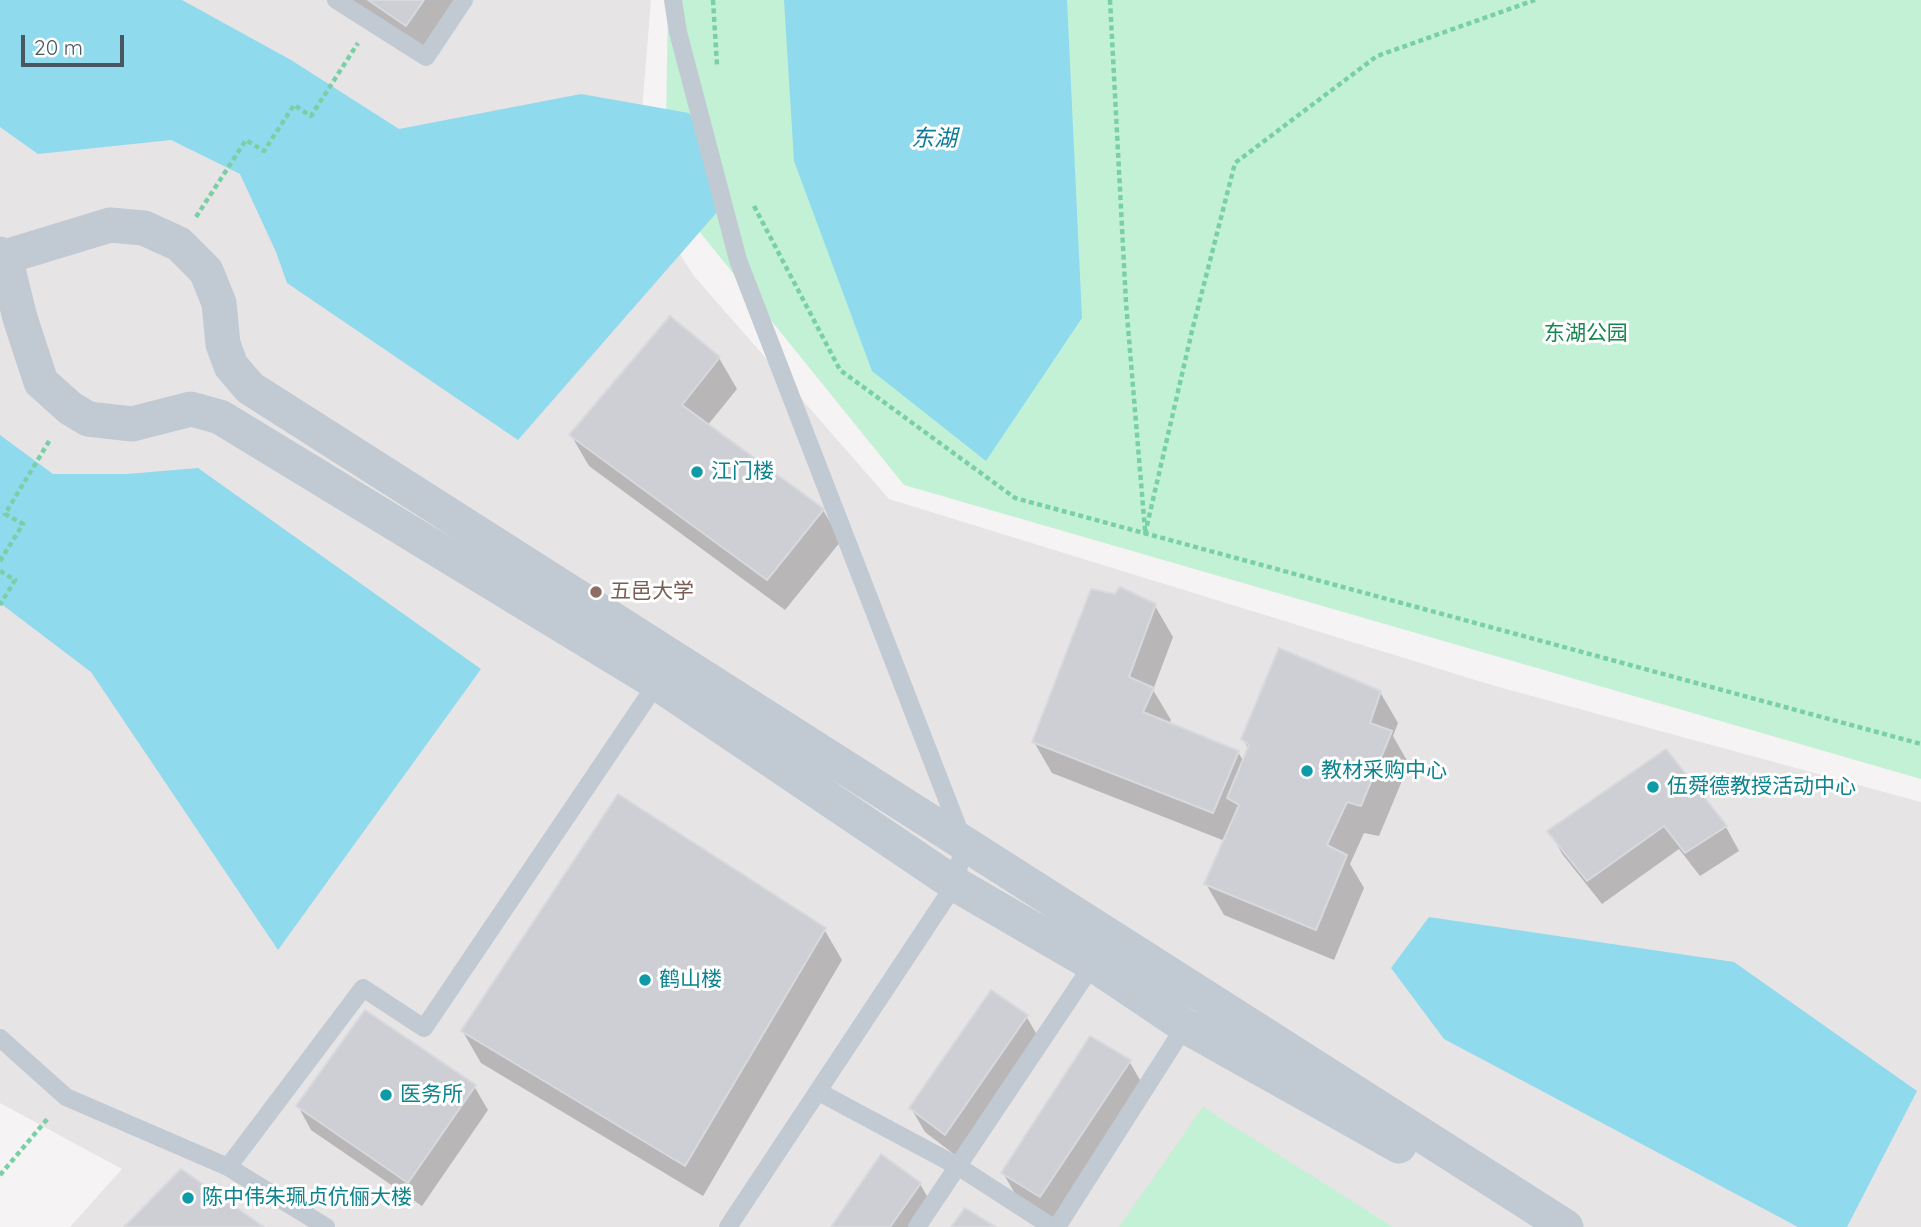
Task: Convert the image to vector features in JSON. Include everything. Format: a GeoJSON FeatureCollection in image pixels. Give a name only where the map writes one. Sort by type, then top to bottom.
{"type":"FeatureCollection","features":[{"type":"Feature","properties":{"kind":"street"},"geometry":{"type":"LineString","coordinates":[[1526,1227],[1446,1173],[1185,1026],[1093,964],[955,884],[657,683],[220,416],[191,409],[132,424],[88,419],[70,408],[41,382],[2,256],[110,225],[144,228],[178,244],[206,271],[219,303],[223,344],[231,366],[250,388],[1566,1227]]}},
{"type":"Feature","properties":{"kind":"lane"},"geometry":{"type":"LineString","coordinates":[[336,0],[426,57],[464,0]]}},
{"type":"Feature","properties":{"kind":"lane"},"geometry":{"type":"LineString","coordinates":[[673,0],[678,32],[738,260],[964,843],[955,884],[728,1227]]}},
{"type":"Feature","properties":{"kind":"lane"},"geometry":{"type":"LineString","coordinates":[[228,1167],[363,988],[424,1028],[657,683]]}},
{"type":"Feature","properties":{"kind":"lane"},"geometry":{"type":"LineString","coordinates":[[917,1227],[1093,964]]}},
{"type":"Feature","properties":{"kind":"lane"},"geometry":{"type":"LineString","coordinates":[[819,1092],[959,1167],[1054,1227],[1185,1026]]}},
{"type":"Feature","properties":{"kind":"lane"},"geometry":{"type":"LineString","coordinates":[[0,1038],[66,1097],[228,1167],[326,1227]]}},
{"type":"Feature","properties":{"kind":"path"},"geometry":{"type":"LineString","coordinates":[[713,0],[717,66]]}},
{"type":"Feature","properties":{"kind":"path"},"geometry":{"type":"LineString","coordinates":[[1110,0],[1126,303],[1145,534]]}},
{"type":"Feature","properties":{"kind":"path"},"geometry":{"type":"LineString","coordinates":[[1145,534],[1192,331],[1235,163],[1377,56],[1535,0]]}},
{"type":"Feature","properties":{"kind":"path"},"geometry":{"type":"LineString","coordinates":[[178,244],[246,140],[264,151],[294,104],[311,116],[371,23]]}},
{"type":"Feature","properties":{"kind":"path"},"geometry":{"type":"LineString","coordinates":[[753,205],[840,370],[1015,498],[1921,744]]}},
{"type":"Feature","properties":{"kind":"path"},"geometry":{"type":"LineString","coordinates":[[0,561],[23,524],[5,514],[70,408]]}},
{"type":"Feature","properties":{"kind":"path"},"geometry":{"type":"LineString","coordinates":[[0,571],[15,580],[0,606]]}},
{"type":"Feature","properties":{"kind":"path"},"geometry":{"type":"LineString","coordinates":[[0,1175],[66,1097]]}},
{"type":"Feature","properties":{"kind":"shaded area","name":"五邑大学"},"geometry":{"type":"Polygon","coordinates":[[[0,0],[651,0],[642,110],[648,205],[694,276],[889,499],[1495,686],[1921,802],[1921,1227],[70,1227],[122,1169],[0,1103],[0,0]]]}},
{"type":"Feature","properties":{"kind":"green space","name":"东湖公园"},"geometry":{"type":"Polygon","coordinates":[[[668,0],[1921,0],[1921,779],[904,485],[665,189],[668,0]]]}},
{"type":"Feature","properties":{"kind":"green space"},"geometry":{"type":"Polygon","coordinates":[[[1203,1107],[1393,1227],[1119,1227],[1203,1107]]]}},
{"type":"Feature","properties":{"kind":"water"},"geometry":{"type":"Polygon","coordinates":[[[0,0],[182,0],[291,60],[399,129],[581,94],[689,113],[699,131],[718,211],[518,440],[287,283],[276,252],[240,174],[171,140],[38,154],[0,127],[0,0]]]}},
{"type":"Feature","properties":{"kind":"water","name":"东湖"},"geometry":{"type":"Polygon","coordinates":[[[784,0],[1067,0],[1082,318],[986,461],[872,371],[794,161],[784,0]]]}},
{"type":"Feature","properties":{"kind":"water"},"geometry":{"type":"Polygon","coordinates":[[[0,435],[53,474],[127,474],[198,468],[481,669],[278,950],[91,672],[0,603],[0,435]]]}},
{"type":"Feature","properties":{"kind":"water"},"geometry":{"type":"Polygon","coordinates":[[[1429,917],[1734,962],[1917,1091],[1847,1227],[1798,1227],[1444,1039],[1391,968],[1429,917]]]}},
{"type":"Feature","properties":{"kind":"building"},"geometry":{"type":"Polygon","coordinates":[[[368,0],[424,0],[406,26],[368,0]]]}},
{"type":"Feature","properties":{"kind":"building","name":"江门楼"},"geometry":{"type":"Polygon","coordinates":[[[670,316],[720,357],[682,405],[824,509],[767,580],[569,435],[670,316]]]}},
{"type":"Feature","properties":{"kind":"building"},"geometry":{"type":"Polygon","coordinates":[[[1120,587],[1156,604],[1129,677],[1154,688],[1143,712],[1239,751],[1213,813],[1032,742],[1091,589],[1115,594],[1120,587]]]}},
{"type":"Feature","properties":{"kind":"building","name":"教材采购中心"},"geometry":{"type":"Polygon","coordinates":[[[1279,648],[1381,691],[1370,723],[1392,731],[1361,806],[1347,802],[1327,845],[1347,855],[1316,930],[1204,884],[1239,805],[1227,798],[1249,745],[1241,739],[1279,648]]]}},
{"type":"Feature","properties":{"kind":"building","name":"伍舜德教授活动中心"},"geometry":{"type":"Polygon","coordinates":[[[1666,749],[1727,826],[1685,853],[1664,826],[1587,881],[1547,831],[1666,749]]]}},
{"type":"Feature","properties":{"kind":"building","name":"鹤山楼"},"geometry":{"type":"Polygon","coordinates":[[[618,794],[826,928],[685,1166],[461,1031],[618,794]]]}},
{"type":"Feature","properties":{"kind":"building"},"geometry":{"type":"Polygon","coordinates":[[[991,990],[1028,1015],[945,1135],[909,1108],[991,990]]]}},
{"type":"Feature","properties":{"kind":"building","name":"医务所"},"geometry":{"type":"Polygon","coordinates":[[[365,1010],[476,1085],[408,1183],[296,1106],[365,1010]]]}},
{"type":"Feature","properties":{"kind":"building"},"geometry":{"type":"Polygon","coordinates":[[[1090,1036],[1131,1060],[1040,1197],[1001,1173],[1090,1036]]]}},
{"type":"Feature","properties":{"kind":"building"},"geometry":{"type":"Polygon","coordinates":[[[881,1154],[921,1183],[890,1227],[831,1227],[881,1154]]]}},
{"type":"Feature","properties":{"kind":"building","name":"陈中伟朱珮贞伉俪大楼"},"geometry":{"type":"Polygon","coordinates":[[[181,1169],[264,1227],[124,1227],[181,1169]]]}},
{"type":"Feature","properties":{"kind":"building"},"geometry":{"type":"Polygon","coordinates":[[[965,1208],[996,1227],[951,1227],[965,1208]]]}},
{"type":"Feature","properties":{"kind":"place","name":"江门楼"},"geometry":{"type":"Point","coordinates":[697,472]}},
{"type":"Feature","properties":{"kind":"place","name":"五邑大学"},"geometry":{"type":"Point","coordinates":[596,592]}},
{"type":"Feature","properties":{"kind":"place","name":"教材采购中心"},"geometry":{"type":"Point","coordinates":[1307,771]}},
{"type":"Feature","properties":{"kind":"place","name":"伍舜德教授活动中心"},"geometry":{"type":"Point","coordinates":[1653,787]}},
{"type":"Feature","properties":{"kind":"place","name":"鹤山楼"},"geometry":{"type":"Point","coordinates":[645,980]}},
{"type":"Feature","properties":{"kind":"place","name":"医务所"},"geometry":{"type":"Point","coordinates":[386,1095]}},
{"type":"Feature","properties":{"kind":"place","name":"陈中伟朱珮贞伉俪大楼"},"geometry":{"type":"Point","coordinates":[188,1198]}}]}
